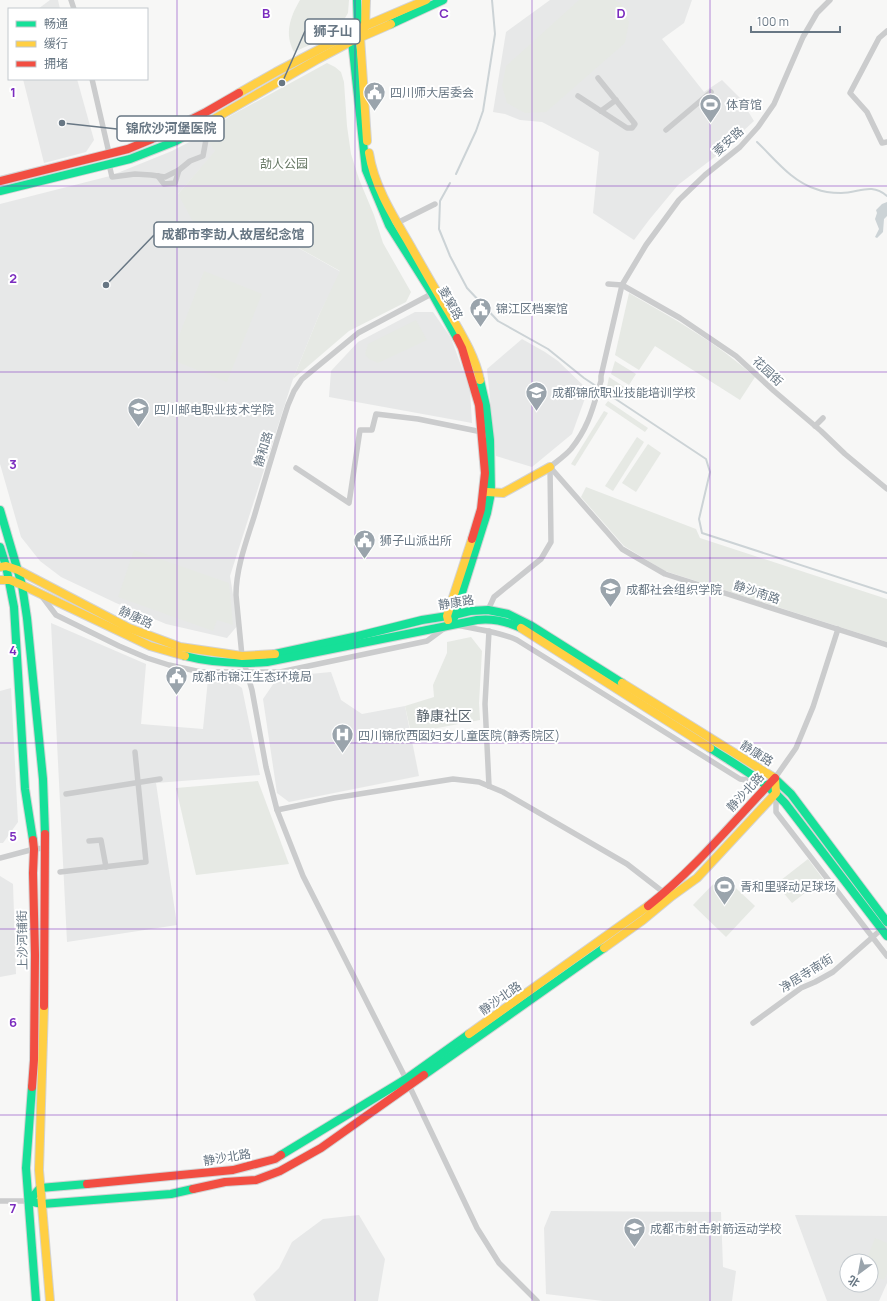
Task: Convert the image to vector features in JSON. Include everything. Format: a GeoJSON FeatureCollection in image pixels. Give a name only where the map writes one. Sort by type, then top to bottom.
{"type":"FeatureCollection","features":[{"type":"Feature","properties":{"kind":"street","name":"菱窠路"},"geometry":{"type":"LineString","coordinates":[[357,0],[368,145],[371,165],[380,191],[462,348],[476,390],[479,405],[487,492]]}},
{"type":"Feature","properties":{"kind":"street","name":"菱窠路"},"geometry":{"type":"LineString","coordinates":[[366,0],[359,33],[361,130],[366,170],[389,225],[466,342],[478,371],[486,406],[490,440],[487,513],[451,615],[451,625]]}},
{"type":"Feature","properties":{"kind":"street"},"geometry":{"type":"LineString","coordinates":[[0,181],[128,149],[206,112],[276,72],[426,0]]}},
{"type":"Feature","properties":{"kind":"street"},"geometry":{"type":"LineString","coordinates":[[0,192],[130,158],[176,141],[318,59],[359,33],[444,0]]}},
{"type":"Feature","properties":{"kind":"street","name":"菱安路"},"geometry":{"type":"LineString","coordinates":[[550,467],[570,450],[583,432],[591,414],[601,380],[622,285],[646,245],[679,200],[705,175],[740,147],[758,127],[774,104],[803,37],[817,13],[830,0]]}},
{"type":"Feature","properties":{"kind":"street"},"geometry":{"type":"LineString","coordinates":[[887,31],[879,38],[850,93],[866,112],[882,143],[887,142]]}},
{"type":"Feature","properties":{"kind":"street"},"geometry":{"type":"LineString","coordinates":[[578,96],[627,128],[632,128],[635,124],[598,78]]}},
{"type":"Feature","properties":{"kind":"street"},"geometry":{"type":"LineString","coordinates":[[92,80],[109,153]]}},
{"type":"Feature","properties":{"kind":"street"},"geometry":{"type":"LineString","coordinates":[[666,130],[711,92]]}},
{"type":"Feature","properties":{"kind":"street"},"geometry":{"type":"LineString","coordinates":[[602,111],[616,100]]}},
{"type":"Feature","properties":{"kind":"street"},"geometry":{"type":"LineString","coordinates":[[109,164],[112,177],[135,174],[164,177],[179,170],[190,161],[203,156],[207,134]]}},
{"type":"Feature","properties":{"kind":"street"},"geometry":{"type":"LineString","coordinates":[[158,176],[164,184],[175,182],[179,170]]}},
{"type":"Feature","properties":{"kind":"street"},"geometry":{"type":"LineString","coordinates":[[397,223],[435,204]]}},
{"type":"Feature","properties":{"kind":"street"},"geometry":{"type":"LineString","coordinates":[[608,284],[622,285]]}},
{"type":"Feature","properties":{"kind":"street","name":"花园街"},"geometry":{"type":"LineString","coordinates":[[622,285],[680,318],[736,356],[845,454],[887,489]]}},
{"type":"Feature","properties":{"kind":"street","name":"静和路"},"geometry":{"type":"LineString","coordinates":[[434,292],[358,333],[302,379],[294,390],[283,419],[238,573],[236,595],[244,664],[252,690],[266,766],[277,810],[303,876],[407,1083],[477,1228],[499,1264],[537,1301]]}},
{"type":"Feature","properties":{"kind":"street"},"geometry":{"type":"LineString","coordinates":[[296,468],[349,503],[360,430],[372,430],[376,414],[418,419],[482,432]]}},
{"type":"Feature","properties":{"kind":"street"},"geometry":{"type":"LineString","coordinates":[[815,426],[823,418]]}},
{"type":"Feature","properties":{"kind":"street"},"geometry":{"type":"LineString","coordinates":[[487,492],[503,493],[550,467],[551,542],[541,559],[494,597],[488,610]]}},
{"type":"Feature","properties":{"kind":"street","name":"静沙南路"},"geometry":{"type":"LineString","coordinates":[[550,467],[622,549],[665,574],[887,645]]}},
{"type":"Feature","properties":{"kind":"street","name":"上沙河铺街"},"geometry":{"type":"LineString","coordinates":[[0,510],[22,585],[43,779],[46,848],[45,977],[39,1170],[50,1301]]}},
{"type":"Feature","properties":{"kind":"street","name":"上沙河铺街"},"geometry":{"type":"LineString","coordinates":[[0,546],[3,567],[10,580],[14,607],[25,789],[34,849],[34,1060],[26,1168],[36,1301]]}},
{"type":"Feature","properties":{"kind":"street","name":"静康路"},"geometry":{"type":"LineString","coordinates":[[3,567],[18,570],[129,628],[156,639],[244,664],[274,654],[358,636],[422,620],[470,611],[488,610],[508,614],[530,626],[775,778],[791,794],[885,925],[887,936]]}},
{"type":"Feature","properties":{"kind":"street"},"geometry":{"type":"LineString","coordinates":[[0,580],[10,580]]}},
{"type":"Feature","properties":{"kind":"street","name":"静康路"},"geometry":{"type":"LineString","coordinates":[[10,580],[150,646],[190,657],[228,663],[244,664],[267,662],[488,619],[500,620],[513,624],[528,632],[776,793],[885,925]]}},
{"type":"Feature","properties":{"kind":"street"},"geometry":{"type":"LineString","coordinates":[[39,594],[56,615],[119,646],[147,658],[169,665],[201,672],[244,664],[280,672],[427,641],[451,625],[506,635],[517,640],[740,779],[764,784]]}},
{"type":"Feature","properties":{"kind":"street"},"geometry":{"type":"LineString","coordinates":[[775,778],[796,748],[813,707],[838,629]]}},
{"type":"Feature","properties":{"kind":"street"},"geometry":{"type":"LineString","coordinates":[[489,631],[485,704],[489,786]]}},
{"type":"Feature","properties":{"kind":"street"},"geometry":{"type":"LineString","coordinates":[[60,872],[146,862],[135,752]]}},
{"type":"Feature","properties":{"kind":"street"},"geometry":{"type":"LineString","coordinates":[[66,794],[160,778]]}},
{"type":"Feature","properties":{"kind":"street","name":"静沙北路"},"geometry":{"type":"LineString","coordinates":[[29,1201],[42,1204],[171,1194],[225,1182],[256,1180],[280,1171],[321,1148],[407,1083],[643,920],[667,895],[764,784],[775,778],[776,793],[697,878],[667,895]]}},
{"type":"Feature","properties":{"kind":"street"},"geometry":{"type":"LineString","coordinates":[[277,810],[334,798],[453,779],[479,782],[503,792],[627,864],[667,895]]}},
{"type":"Feature","properties":{"kind":"street"},"geometry":{"type":"LineString","coordinates":[[776,793],[776,812],[887,956]]}},
{"type":"Feature","properties":{"kind":"street"},"geometry":{"type":"LineString","coordinates":[[89,841],[101,840],[106,867]]}},
{"type":"Feature","properties":{"kind":"street"},"geometry":{"type":"LineString","coordinates":[[0,858],[34,849],[46,848]]}},
{"type":"Feature","properties":{"kind":"street","name":"净居寺南街"},"geometry":{"type":"LineString","coordinates":[[753,1023],[801,988],[833,972],[885,925]]}},
{"type":"Feature","properties":{"kind":"street","name":"静沙北路"},"geometry":{"type":"LineString","coordinates":[[40,1188],[233,1170],[275,1159],[407,1083]]}},
{"type":"Feature","properties":{"kind":"street"},"geometry":{"type":"LineString","coordinates":[[0,1201],[29,1201],[40,1188]]}},
{"type":"Feature","properties":{"kind":"shaded area"},"geometry":{"type":"Polygon","coordinates":[[[50,0],[58,0],[60,8],[39,8],[50,0]]]}},
{"type":"Feature","properties":{"kind":"shaded area"},"geometry":{"type":"Polygon","coordinates":[[[550,0],[692,0],[684,23],[662,39],[704,92],[722,80],[740,98],[754,121],[716,156],[678,185],[634,240],[593,213],[599,152],[542,122],[520,120],[505,114],[493,112],[506,32],[550,0]]]}},
{"type":"Feature","properties":{"kind":"shaded area"},"geometry":{"type":"Polygon","coordinates":[[[23,80],[77,80],[94,140],[86,152],[44,163],[23,80]]]}},
{"type":"Feature","properties":{"kind":"shaded area","name":"四川邮电职业技术学院"},"geometry":{"type":"Polygon","coordinates":[[[203,135],[216,151],[178,194],[249,220],[341,272],[319,315],[293,379],[230,576],[238,625],[227,638],[166,624],[116,603],[61,577],[40,561],[21,537],[0,464],[0,204],[110,176],[172,151],[203,135]]]}},
{"type":"Feature","properties":{"kind":"shaded area"},"geometry":{"type":"Polygon","coordinates":[[[887,202],[887,216],[884,219],[883,232],[877,238],[875,237],[879,229],[875,219],[877,213],[876,210],[882,204],[887,202]]]}},
{"type":"Feature","properties":{"kind":"shaded area"},"geometry":{"type":"Polygon","coordinates":[[[415,312],[433,312],[451,338],[470,390],[472,423],[329,397],[331,371],[358,342],[415,312]]]}},
{"type":"Feature","properties":{"kind":"shaded area","name":"成都锦欣职业技能培训学校"},"geometry":{"type":"Polygon","coordinates":[[[522,339],[558,361],[588,390],[572,434],[532,467],[496,456],[487,369],[522,339]]]}},
{"type":"Feature","properties":{"kind":"shaded area"},"geometry":{"type":"Polygon","coordinates":[[[51,623],[146,664],[141,724],[203,729],[208,679],[232,681],[242,688],[260,775],[156,783],[177,925],[67,942],[51,623]]]}},
{"type":"Feature","properties":{"kind":"shaded area","name":"四川锦欣西囡妇女儿童医院(静秀院区)"},"geometry":{"type":"Polygon","coordinates":[[[331,672],[341,700],[362,714],[405,706],[419,776],[289,802],[277,793],[263,699],[278,677],[331,672]]]}},
{"type":"Feature","properties":{"kind":"shaded area"},"geometry":{"type":"Polygon","coordinates":[[[11,688],[18,822],[3,843],[0,843],[0,691],[11,688]]]}},
{"type":"Feature","properties":{"kind":"shaded area"},"geometry":{"type":"Polygon","coordinates":[[[0,876],[13,884],[16,974],[0,977],[0,876]]]}},
{"type":"Feature","properties":{"kind":"shaded area","name":"成都市射击射箭运动学校"},"geometry":{"type":"Polygon","coordinates":[[[551,1211],[721,1212],[723,1267],[736,1271],[732,1301],[603,1301],[546,1294],[544,1228],[551,1211]]]}},
{"type":"Feature","properties":{"kind":"shaded area"},"geometry":{"type":"Polygon","coordinates":[[[359,1215],[385,1259],[378,1301],[256,1301],[253,1294],[279,1268],[292,1242],[323,1219],[359,1215]]]}},
{"type":"Feature","properties":{"kind":"shaded area"},"geometry":{"type":"Polygon","coordinates":[[[795,1215],[887,1216],[887,1283],[879,1301],[827,1301],[795,1215]]]}},
{"type":"Feature","properties":{"kind":"green space"},"geometry":{"type":"Polygon","coordinates":[[[300,0],[349,0],[348,13],[336,33],[294,52],[289,39],[289,32],[293,13],[300,0]]]}},
{"type":"Feature","properties":{"kind":"green space"},"geometry":{"type":"Polygon","coordinates":[[[579,0],[614,0],[621,3],[629,22],[625,43],[546,112],[525,113],[507,103],[502,86],[506,66],[579,0]]]}},
{"type":"Feature","properties":{"kind":"green space","name":"劼人公园"},"geometry":{"type":"Polygon","coordinates":[[[327,63],[341,72],[344,82],[347,126],[351,154],[383,243],[411,292],[406,302],[349,331],[293,379],[319,315],[340,271],[249,220],[204,242],[178,194],[215,151],[203,135],[230,116],[327,63]]]}},
{"type":"Feature","properties":{"kind":"green space"},"geometry":{"type":"Polygon","coordinates":[[[204,271],[262,294],[227,382],[170,359],[204,271]]]}},
{"type":"Feature","properties":{"kind":"green space"},"geometry":{"type":"Polygon","coordinates":[[[629,293],[710,342],[755,377],[740,400],[655,346],[639,370],[615,355],[629,293]]]}},
{"type":"Feature","properties":{"kind":"green space"},"geometry":{"type":"Polygon","coordinates":[[[416,320],[427,340],[378,363],[369,359],[365,354],[368,344],[416,320]]]}},
{"type":"Feature","properties":{"kind":"green space"},"geometry":{"type":"Polygon","coordinates":[[[615,361],[636,374],[629,385],[611,374],[615,361]]]}},
{"type":"Feature","properties":{"kind":"green space"},"geometry":{"type":"Polygon","coordinates":[[[609,377],[626,388],[621,396],[607,387],[609,377]]]}},
{"type":"Feature","properties":{"kind":"green space"},"geometry":{"type":"Polygon","coordinates":[[[608,401],[648,428],[645,432],[605,405],[608,401]]]}},
{"type":"Feature","properties":{"kind":"green space"},"geometry":{"type":"Polygon","coordinates":[[[604,411],[608,413],[575,466],[571,464],[604,411]]]}},
{"type":"Feature","properties":{"kind":"green space"},"geometry":{"type":"Polygon","coordinates":[[[637,437],[644,442],[613,491],[605,486],[637,437]]]}},
{"type":"Feature","properties":{"kind":"green space"},"geometry":{"type":"Polygon","coordinates":[[[648,444],[661,453],[636,492],[622,483],[648,444]]]}},
{"type":"Feature","properties":{"kind":"green space"},"geometry":{"type":"Polygon","coordinates":[[[586,487],[696,529],[700,538],[887,599],[887,642],[665,571],[624,546],[581,497],[586,487]]]}},
{"type":"Feature","properties":{"kind":"green space"},"geometry":{"type":"Polygon","coordinates":[[[134,550],[229,583],[233,625],[217,620],[213,631],[118,597],[134,550]]]}},
{"type":"Feature","properties":{"kind":"green space"},"geometry":{"type":"Polygon","coordinates":[[[471,637],[482,651],[479,703],[480,720],[411,733],[405,706],[434,697],[433,685],[447,653],[447,642],[471,637]]]}},
{"type":"Feature","properties":{"kind":"green space"},"geometry":{"type":"Polygon","coordinates":[[[258,781],[289,864],[196,875],[176,788],[258,781]]]}},
{"type":"Feature","properties":{"kind":"green space","name":"青和里驿动足球场"},"geometry":{"type":"Polygon","coordinates":[[[808,859],[823,879],[792,903],[776,884],[808,859]]]}},
{"type":"Feature","properties":{"kind":"green space","name":"青和里驿动足球场"},"geometry":{"type":"Polygon","coordinates":[[[722,875],[755,906],[726,937],[693,905],[722,875]]]}},
{"type":"Feature","properties":{"kind":"green space"},"geometry":{"type":"Polygon","coordinates":[[[875,1238],[887,1243],[887,1274],[884,1280],[879,1278],[879,1253],[869,1253],[875,1238]]]}},
{"type":"Feature","properties":{"kind":"waterway"},"geometry":{"type":"LineString","coordinates":[[456,174],[476,131],[483,111],[495,34],[492,0]]}},
{"type":"Feature","properties":{"kind":"waterway"},"geometry":{"type":"LineString","coordinates":[[757,142],[784,169],[799,181],[807,185],[822,191],[835,193],[847,193],[870,189],[881,192],[887,196]]}},
{"type":"Feature","properties":{"kind":"waterway"},"geometry":{"type":"LineString","coordinates":[[450,183],[440,201],[439,229],[450,256],[467,288],[498,321],[548,349],[584,378],[706,459],[710,472],[699,519],[702,533],[887,593]]}},
{"type":"Feature","properties":{"kind":"traffic: fast"},"geometry":{"type":"LineString","coordinates":[[357,0],[358,29],[352,41],[366,170],[389,225],[432,293],[457,338]]}},
{"type":"Feature","properties":{"kind":"traffic: fast"},"geometry":{"type":"LineString","coordinates":[[391,24],[443,0]]}},
{"type":"Feature","properties":{"kind":"traffic: fast"},"geometry":{"type":"LineString","coordinates":[[0,191],[130,159],[176,141],[207,123]]}},
{"type":"Feature","properties":{"kind":"traffic: fast"},"geometry":{"type":"LineString","coordinates":[[454,618],[487,513],[491,493],[490,440],[486,406],[480,380]]}},
{"type":"Feature","properties":{"kind":"traffic: fast"},"geometry":{"type":"LineString","coordinates":[[0,510],[22,585],[27,618],[43,779],[45,834]]}},
{"type":"Feature","properties":{"kind":"traffic: fast"},"geometry":{"type":"LineString","coordinates":[[0,547],[6,566],[14,607],[25,789],[33,840]]}},
{"type":"Feature","properties":{"kind":"traffic: fast"},"geometry":{"type":"LineString","coordinates":[[275,654],[422,620],[470,611],[488,610],[508,614],[530,625],[622,683]]}},
{"type":"Feature","properties":{"kind":"traffic: fast"},"geometry":{"type":"LineString","coordinates":[[185,656],[226,662],[267,662],[477,620],[489,619],[521,628]]}},
{"type":"Feature","properties":{"kind":"traffic: fast"},"geometry":{"type":"LineString","coordinates":[[710,748],[759,780],[785,803],[887,936]]}},
{"type":"Feature","properties":{"kind":"traffic: fast"},"geometry":{"type":"LineString","coordinates":[[773,777],[791,794],[887,922]]}},
{"type":"Feature","properties":{"kind":"traffic: fast"},"geometry":{"type":"LineString","coordinates":[[424,1075],[604,948]]}},
{"type":"Feature","properties":{"kind":"traffic: fast"},"geometry":{"type":"LineString","coordinates":[[281,1155],[406,1079],[469,1034]]}},
{"type":"Feature","properties":{"kind":"traffic: fast"},"geometry":{"type":"LineString","coordinates":[[32,1087],[26,1168],[36,1301]]}},
{"type":"Feature","properties":{"kind":"traffic: fast"},"geometry":{"type":"LineString","coordinates":[[87,1184],[40,1188],[29,1201],[42,1204],[171,1194],[193,1189]]}},
{"type":"Feature","properties":{"kind":"traffic: slow"},"geometry":{"type":"LineString","coordinates":[[366,0],[365,26],[360,37],[367,141]]}},
{"type":"Feature","properties":{"kind":"traffic: slow"},"geometry":{"type":"LineString","coordinates":[[239,93],[358,29],[426,0]]}},
{"type":"Feature","properties":{"kind":"traffic: slow"},"geometry":{"type":"LineString","coordinates":[[207,123],[318,59],[352,41],[391,24]]}},
{"type":"Feature","properties":{"kind":"traffic: slow"},"geometry":{"type":"LineString","coordinates":[[369,153],[375,177],[385,200],[463,338],[475,363],[480,380]]}},
{"type":"Feature","properties":{"kind":"traffic: slow"},"geometry":{"type":"LineString","coordinates":[[487,492],[503,493],[550,467]]}},
{"type":"Feature","properties":{"kind":"traffic: slow"},"geometry":{"type":"LineString","coordinates":[[448,620],[447,616],[472,539]]}},
{"type":"Feature","properties":{"kind":"traffic: slow"},"geometry":{"type":"LineString","coordinates":[[0,567],[6,566],[18,570],[129,628],[180,647],[242,656],[275,654]]}},
{"type":"Feature","properties":{"kind":"traffic: slow"},"geometry":{"type":"LineString","coordinates":[[0,580],[10,580],[22,585],[150,646],[185,656]]}},
{"type":"Feature","properties":{"kind":"traffic: slow"},"geometry":{"type":"LineString","coordinates":[[521,628],[710,748]]}},
{"type":"Feature","properties":{"kind":"traffic: slow"},"geometry":{"type":"LineString","coordinates":[[622,683],[773,777]]}},
{"type":"Feature","properties":{"kind":"traffic: slow"},"geometry":{"type":"LineString","coordinates":[[604,948],[697,878],[776,793],[775,778]]}},
{"type":"Feature","properties":{"kind":"traffic: slow"},"geometry":{"type":"LineString","coordinates":[[469,1034],[648,906]]}},
{"type":"Feature","properties":{"kind":"traffic: slow"},"geometry":{"type":"LineString","coordinates":[[44,1006],[39,1170],[50,1301]]}},
{"type":"Feature","properties":{"kind":"traffic: jam"},"geometry":{"type":"LineString","coordinates":[[0,181],[128,149],[152,139],[206,112],[239,93]]}},
{"type":"Feature","properties":{"kind":"traffic: jam"},"geometry":{"type":"LineString","coordinates":[[457,338],[462,348],[479,405],[485,473],[481,509],[472,539]]}},
{"type":"Feature","properties":{"kind":"traffic: jam"},"geometry":{"type":"LineString","coordinates":[[648,906],[698,861],[775,778]]}},
{"type":"Feature","properties":{"kind":"traffic: jam"},"geometry":{"type":"LineString","coordinates":[[44,1006],[45,834]]}},
{"type":"Feature","properties":{"kind":"traffic: jam"},"geometry":{"type":"LineString","coordinates":[[32,1087],[34,1060],[35,955],[33,840]]}},
{"type":"Feature","properties":{"kind":"traffic: jam"},"geometry":{"type":"LineString","coordinates":[[193,1189],[225,1182],[256,1180],[280,1171],[321,1148],[424,1075]]}},
{"type":"Feature","properties":{"kind":"traffic: jam"},"geometry":{"type":"LineString","coordinates":[[87,1184],[233,1170],[275,1159],[281,1155]]}},
{"type":"Feature","properties":{"kind":"place","name":"狮子山"},"geometry":{"type":"Point","coordinates":[282,83]}},
{"type":"Feature","properties":{"kind":"place","name":"四川师大居委会"},"geometry":{"type":"Point","coordinates":[375,112]}},
{"type":"Feature","properties":{"kind":"place","name":"锦欣沙河堡医院"},"geometry":{"type":"Point","coordinates":[62,123]}},
{"type":"Feature","properties":{"kind":"place","name":"体育馆"},"geometry":{"type":"Point","coordinates":[710,124]}},
{"type":"Feature","properties":{"kind":"place","name":"成都市李劼人故居纪念馆"},"geometry":{"type":"Point","coordinates":[106,285]}},
{"type":"Feature","properties":{"kind":"place","name":"锦江区档案馆"},"geometry":{"type":"Point","coordinates":[481,328]}},
{"type":"Feature","properties":{"kind":"place","name":"成都锦欣职业技能培训学校"},"geometry":{"type":"Point","coordinates":[536,412]}},
{"type":"Feature","properties":{"kind":"place","name":"四川邮电职业技术学院"},"geometry":{"type":"Point","coordinates":[139,428]}},
{"type":"Feature","properties":{"kind":"place","name":"狮子山派出所"},"geometry":{"type":"Point","coordinates":[365,560]}},
{"type":"Feature","properties":{"kind":"place","name":"成都社会组织学院"},"geometry":{"type":"Point","coordinates":[610,608]}},
{"type":"Feature","properties":{"kind":"place","name":"成都市锦江生态环境局"},"geometry":{"type":"Point","coordinates":[177,696]}},
{"type":"Feature","properties":{"kind":"place","name":"四川锦欣西囡妇女儿童医院(静秀院区)"},"geometry":{"type":"Point","coordinates":[343,754]}},
{"type":"Feature","properties":{"kind":"place","name":"青和里驿动足球场"},"geometry":{"type":"Point","coordinates":[724,906]}},
{"type":"Feature","properties":{"kind":"place","name":"成都市射击射箭运动学校"},"geometry":{"type":"Point","coordinates":[634,1248]}},
{"type":"Feature","properties":{"kind":"district","name":"静康社区"},"geometry":{"type":"Point","coordinates":[444,715]}}]}
